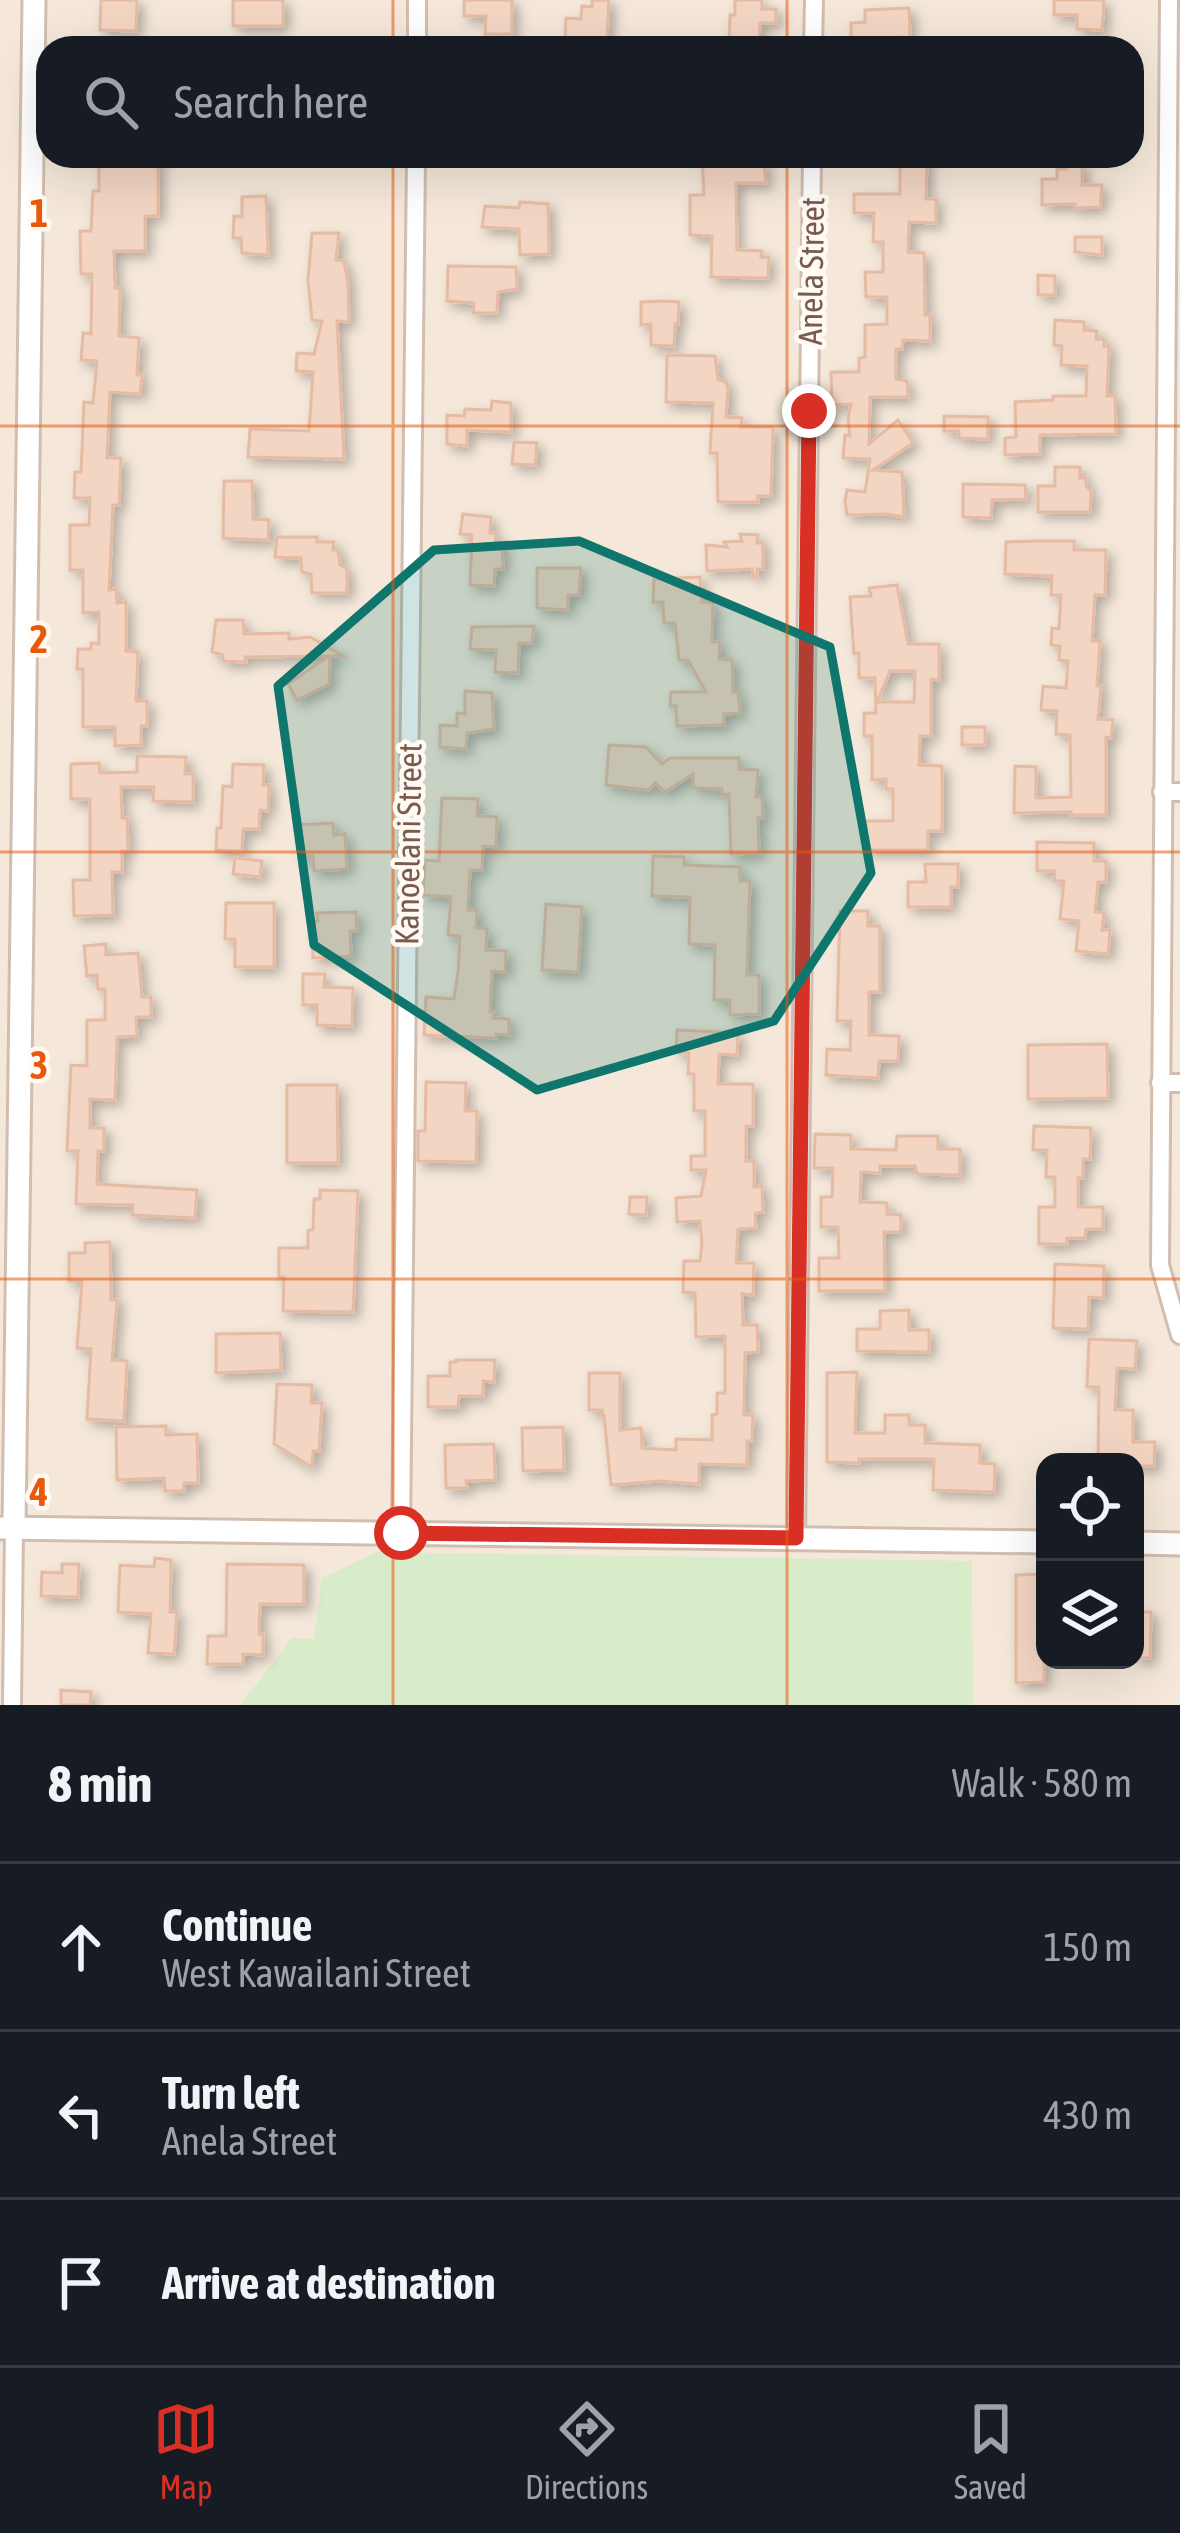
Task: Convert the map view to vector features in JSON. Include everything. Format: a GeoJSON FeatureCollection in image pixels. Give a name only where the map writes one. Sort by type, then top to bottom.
{"type":"FeatureCollection","features":[{"type":"Feature","properties":{"kind":"street"},"geometry":{"type":"LineString","coordinates":[[12,1705],[7,1528],[34,0]]}},
{"type":"Feature","properties":{"kind":"street"},"geometry":{"type":"LineString","coordinates":[[417,0],[417,36]]}},
{"type":"Feature","properties":{"kind":"street"},"geometry":{"type":"LineString","coordinates":[[813,36],[814,0]]}},
{"type":"Feature","properties":{"kind":"street"},"geometry":{"type":"LineString","coordinates":[[1169,0],[1171,792],[1160,1083],[1160,1265],[1180,1335]]}},
{"type":"Feature","properties":{"kind":"street","name":"Kanoelani Street"},"geometry":{"type":"LineString","coordinates":[[401,1533],[416,168]]}},
{"type":"Feature","properties":{"kind":"street","name":"Anela Street"},"geometry":{"type":"LineString","coordinates":[[796,1538],[812,168]]}},
{"type":"Feature","properties":{"kind":"street"},"geometry":{"type":"LineString","coordinates":[[1160,1083],[1180,1083]]}},
{"type":"Feature","properties":{"kind":"street"},"geometry":{"type":"LineString","coordinates":[[7,1528],[1036,1542]]}},
{"type":"Feature","properties":{"kind":"street"},"geometry":{"type":"LineString","coordinates":[[1144,1543],[1180,1544]]}},
{"type":"Feature","properties":{"kind":"highlighted area"},"geometry":{"type":"Polygon","coordinates":[[[579,541],[830,647],[871,873],[774,1021],[537,1090],[314,945],[278,686],[434,550],[579,541]]]}},
{"type":"Feature","properties":{"kind":"shaded area"},"geometry":{"type":"Polygon","coordinates":[[[0,0],[1180,0],[1180,1705],[0,1705],[0,0]]]}},
{"type":"Feature","properties":{"kind":"green space"},"geometry":{"type":"Polygon","coordinates":[[[377,1552],[972,1561],[973,1705],[240,1705],[292,1638],[314,1639],[322,1578],[377,1552]]]}},
{"type":"Feature","properties":{"kind":"building"},"geometry":{"type":"Polygon","coordinates":[[[101,0],[137,0],[136,31],[100,30],[101,0]]]}},
{"type":"Feature","properties":{"kind":"building"},"geometry":{"type":"Polygon","coordinates":[[[233,0],[283,0],[283,26],[233,26],[233,0]]]}},
{"type":"Feature","properties":{"kind":"building"},"geometry":{"type":"Polygon","coordinates":[[[464,0],[512,0],[512,34],[485,34],[486,16],[464,16],[464,0]]]}},
{"type":"Feature","properties":{"kind":"building"},"geometry":{"type":"Polygon","coordinates":[[[592,0],[609,0],[607,36],[565,36],[566,18],[581,19],[582,6],[592,7],[592,0]]]}},
{"type":"Feature","properties":{"kind":"building"},"geometry":{"type":"Polygon","coordinates":[[[735,0],[762,0],[762,9],[776,9],[776,23],[760,23],[759,36],[729,36],[730,15],[735,15],[735,0]]]}},
{"type":"Feature","properties":{"kind":"building"},"geometry":{"type":"Polygon","coordinates":[[[1054,0],[1104,0],[1102,30],[1077,29],[1077,15],[1054,15],[1054,0]]]}},
{"type":"Feature","properties":{"kind":"building"},"geometry":{"type":"Polygon","coordinates":[[[909,8],[910,36],[851,36],[851,23],[865,22],[865,10],[909,8]]]}},
{"type":"Feature","properties":{"kind":"building"},"geometry":{"type":"Polygon","coordinates":[[[99,168],[158,168],[158,216],[145,216],[145,251],[114,251],[115,288],[120,288],[119,336],[139,338],[137,375],[142,375],[140,394],[110,392],[107,458],[121,458],[119,505],[113,505],[109,590],[116,589],[117,603],[126,602],[126,651],[138,652],[136,701],[147,701],[141,745],[115,746],[115,727],[83,727],[83,669],[77,669],[78,649],[99,644],[99,612],[83,613],[83,570],[70,570],[70,525],[89,525],[90,498],[74,498],[75,472],[81,472],[84,402],[93,403],[97,361],[81,360],[83,333],[91,334],[92,274],[81,274],[80,231],[91,231],[93,191],[99,191],[99,168]]]}},
{"type":"Feature","properties":{"kind":"building"},"geometry":{"type":"Polygon","coordinates":[[[703,168],[765,168],[766,183],[736,183],[737,250],[762,251],[761,257],[769,257],[768,278],[711,277],[712,236],[690,235],[690,195],[704,195],[703,168]]]}},
{"type":"Feature","properties":{"kind":"building"},"geometry":{"type":"Polygon","coordinates":[[[900,168],[927,168],[926,199],[936,199],[936,223],[909,222],[908,252],[924,253],[930,341],[903,340],[902,349],[896,349],[896,379],[907,381],[908,397],[870,397],[869,444],[898,420],[913,443],[873,470],[902,472],[904,517],[847,515],[847,490],[865,492],[870,459],[843,458],[845,435],[850,436],[851,404],[832,405],[831,372],[859,372],[859,358],[865,357],[865,325],[887,324],[887,297],[866,297],[865,272],[883,272],[883,242],[873,242],[874,213],[854,213],[854,194],[900,194],[900,168]]]}},
{"type":"Feature","properties":{"kind":"building"},"geometry":{"type":"Polygon","coordinates":[[[1082,168],[1082,185],[1102,185],[1100,207],[1042,205],[1042,179],[1057,179],[1057,169],[1082,168]]]}},
{"type":"Feature","properties":{"kind":"building"},"geometry":{"type":"Polygon","coordinates":[[[266,196],[268,255],[242,253],[241,238],[233,238],[234,216],[242,217],[242,197],[266,196]]]}},
{"type":"Feature","properties":{"kind":"building"},"geometry":{"type":"Polygon","coordinates":[[[520,202],[548,204],[549,254],[520,255],[519,229],[482,227],[485,206],[519,208],[520,202]]]}},
{"type":"Feature","properties":{"kind":"building"},"geometry":{"type":"Polygon","coordinates":[[[312,233],[339,233],[336,260],[344,261],[348,284],[349,322],[337,321],[344,459],[248,457],[250,429],[309,431],[313,372],[296,371],[297,353],[314,354],[322,321],[312,320],[308,280],[312,233]]]}},
{"type":"Feature","properties":{"kind":"building"},"geometry":{"type":"Polygon","coordinates":[[[1075,237],[1102,237],[1102,255],[1075,252],[1075,237]]]}},
{"type":"Feature","properties":{"kind":"building"},"geometry":{"type":"Polygon","coordinates":[[[448,266],[516,267],[517,289],[498,292],[497,313],[473,313],[474,303],[447,301],[448,266]]]}},
{"type":"Feature","properties":{"kind":"building"},"geometry":{"type":"Polygon","coordinates":[[[1038,275],[1055,276],[1055,295],[1038,295],[1038,275]]]}},
{"type":"Feature","properties":{"kind":"building"},"geometry":{"type":"Polygon","coordinates":[[[641,302],[679,302],[674,346],[651,345],[651,324],[641,325],[641,302]]]}},
{"type":"Feature","properties":{"kind":"building"},"geometry":{"type":"Polygon","coordinates":[[[1055,320],[1084,322],[1084,330],[1097,331],[1096,339],[1104,339],[1104,346],[1109,347],[1107,396],[1115,396],[1116,434],[1040,435],[1040,454],[1005,455],[1005,438],[1016,437],[1015,402],[1086,396],[1087,366],[1061,365],[1062,346],[1054,345],[1055,320]]]}},
{"type":"Feature","properties":{"kind":"building"},"geometry":{"type":"Polygon","coordinates":[[[667,355],[715,356],[718,380],[728,387],[726,417],[742,418],[741,427],[773,427],[771,496],[758,496],[758,502],[718,502],[717,453],[710,453],[713,403],[666,402],[667,355]]]}},
{"type":"Feature","properties":{"kind":"building"},"geometry":{"type":"Polygon","coordinates":[[[492,401],[511,403],[511,432],[467,430],[467,446],[447,444],[447,415],[464,416],[465,409],[491,410],[492,401]]]}},
{"type":"Feature","properties":{"kind":"building"},"geometry":{"type":"Polygon","coordinates":[[[944,416],[988,417],[988,439],[959,438],[959,431],[944,431],[944,416]]]}},
{"type":"Feature","properties":{"kind":"building"},"geometry":{"type":"Polygon","coordinates":[[[514,442],[537,443],[535,465],[512,464],[514,442]]]}},
{"type":"Feature","properties":{"kind":"building"},"geometry":{"type":"Polygon","coordinates":[[[1055,467],[1080,467],[1080,478],[1086,478],[1091,491],[1090,512],[1038,512],[1038,486],[1055,486],[1055,467]]]}},
{"type":"Feature","properties":{"kind":"building"},"geometry":{"type":"Polygon","coordinates":[[[224,481],[252,481],[253,519],[269,520],[268,540],[223,538],[224,481]]]}},
{"type":"Feature","properties":{"kind":"building"},"geometry":{"type":"Polygon","coordinates":[[[963,484],[1025,485],[1026,499],[992,500],[991,518],[963,517],[963,484]]]}},
{"type":"Feature","properties":{"kind":"building"},"geometry":{"type":"Polygon","coordinates":[[[463,514],[491,517],[490,533],[496,533],[495,544],[502,544],[503,569],[495,569],[494,586],[470,585],[472,535],[460,534],[463,514]]]}},
{"type":"Feature","properties":{"kind":"building"},"geometry":{"type":"Polygon","coordinates":[[[740,534],[758,535],[757,543],[763,543],[763,569],[757,569],[757,577],[752,569],[707,571],[706,545],[727,547],[724,542],[742,541],[740,534]]]}},
{"type":"Feature","properties":{"kind":"building"},"geometry":{"type":"Polygon","coordinates":[[[277,537],[334,542],[340,565],[347,569],[347,593],[312,593],[311,574],[302,572],[301,558],[275,557],[277,537]]]}},
{"type":"Feature","properties":{"kind":"building"},"geometry":{"type":"Polygon","coordinates":[[[1074,541],[1074,550],[1106,550],[1105,595],[1095,595],[1092,641],[1100,641],[1098,719],[1113,720],[1111,738],[1106,737],[1106,815],[1014,813],[1015,766],[1036,767],[1036,798],[1071,797],[1070,735],[1056,734],[1057,711],[1041,710],[1043,686],[1066,688],[1068,661],[1059,660],[1060,646],[1051,645],[1052,628],[1059,629],[1061,595],[1051,595],[1052,576],[1005,574],[1006,542],[1074,541]]]}},
{"type":"Feature","properties":{"kind":"building"},"geometry":{"type":"Polygon","coordinates":[[[537,568],[581,568],[579,595],[568,595],[568,610],[537,608],[537,568]]]}},
{"type":"Feature","properties":{"kind":"building"},"geometry":{"type":"Polygon","coordinates":[[[700,577],[702,602],[713,603],[712,642],[720,642],[719,659],[732,660],[733,692],[738,692],[740,713],[724,714],[724,725],[677,726],[671,692],[706,692],[688,660],[679,660],[675,623],[664,623],[663,602],[653,602],[654,579],[700,577]]]}},
{"type":"Feature","properties":{"kind":"building"},"geometry":{"type":"Polygon","coordinates":[[[897,585],[908,644],[939,644],[939,680],[931,679],[931,736],[920,736],[919,765],[942,766],[942,831],[928,831],[928,850],[866,850],[866,821],[893,821],[893,789],[886,789],[886,779],[872,780],[872,736],[864,736],[864,713],[876,713],[875,678],[859,678],[859,653],[854,654],[850,597],[871,596],[869,588],[897,585]],[[890,671],[877,702],[914,702],[915,671],[890,671]]]}},
{"type":"Feature","properties":{"kind":"building"},"geometry":{"type":"Polygon","coordinates":[[[216,620],[243,620],[244,634],[310,637],[343,656],[330,656],[329,684],[297,700],[288,684],[329,656],[223,661],[223,655],[212,652],[216,620]]]}},
{"type":"Feature","properties":{"kind":"building"},"geometry":{"type":"Polygon","coordinates":[[[534,626],[532,643],[519,643],[518,673],[495,672],[496,650],[470,649],[472,627],[534,626]]]}},
{"type":"Feature","properties":{"kind":"building"},"geometry":{"type":"Polygon","coordinates":[[[465,691],[492,693],[494,729],[467,733],[466,749],[440,747],[440,725],[457,726],[457,713],[465,714],[465,691]]]}},
{"type":"Feature","properties":{"kind":"building"},"geometry":{"type":"Polygon","coordinates":[[[962,727],[985,727],[985,745],[962,745],[962,727]]]}},
{"type":"Feature","properties":{"kind":"building"},"geometry":{"type":"Polygon","coordinates":[[[609,745],[646,747],[662,764],[670,758],[739,758],[739,769],[758,770],[756,797],[762,796],[763,818],[758,818],[759,853],[731,854],[729,794],[722,795],[722,789],[694,788],[693,774],[665,792],[655,783],[649,790],[606,785],[609,745]]]}},
{"type":"Feature","properties":{"kind":"building"},"geometry":{"type":"Polygon","coordinates":[[[137,756],[186,757],[185,774],[193,774],[193,802],[153,801],[154,787],[121,787],[128,851],[122,851],[122,872],[112,872],[113,915],[74,916],[73,880],[90,880],[90,799],[71,799],[71,764],[99,763],[100,773],[137,772],[137,756]]]}},
{"type":"Feature","properties":{"kind":"building"},"geometry":{"type":"Polygon","coordinates":[[[233,764],[264,765],[268,811],[260,810],[259,829],[243,829],[242,851],[216,850],[223,786],[232,787],[233,764]]]}},
{"type":"Feature","properties":{"kind":"building"},"geometry":{"type":"Polygon","coordinates":[[[442,798],[478,799],[477,816],[497,817],[496,847],[483,846],[482,870],[470,870],[468,910],[477,910],[476,928],[487,929],[486,950],[506,951],[505,972],[492,971],[490,1012],[493,1018],[509,1019],[509,1035],[424,1035],[426,997],[454,999],[458,972],[460,936],[448,935],[451,897],[423,895],[425,860],[439,861],[442,798]]]}},
{"type":"Feature","properties":{"kind":"building"},"geometry":{"type":"Polygon","coordinates":[[[333,823],[334,835],[345,834],[347,869],[314,871],[313,855],[300,856],[298,825],[333,823]]]}},
{"type":"Feature","properties":{"kind":"building"},"geometry":{"type":"Polygon","coordinates":[[[1037,842],[1094,843],[1094,861],[1106,861],[1106,882],[1098,882],[1095,912],[1104,913],[1102,930],[1110,930],[1108,954],[1076,951],[1079,921],[1060,919],[1064,881],[1054,881],[1055,871],[1037,871],[1037,842]]]}},
{"type":"Feature","properties":{"kind":"building"},"geometry":{"type":"Polygon","coordinates":[[[653,856],[684,857],[684,865],[740,867],[740,881],[750,881],[747,975],[759,975],[759,1014],[730,1015],[730,1000],[714,1000],[715,945],[689,944],[690,897],[652,896],[653,856]]]}},
{"type":"Feature","properties":{"kind":"building"},"geometry":{"type":"Polygon","coordinates":[[[235,858],[262,861],[260,877],[233,874],[235,858]]]}},
{"type":"Feature","properties":{"kind":"building"},"geometry":{"type":"Polygon","coordinates":[[[925,864],[958,864],[958,887],[951,887],[951,907],[908,907],[908,882],[926,882],[925,864]]]}},
{"type":"Feature","properties":{"kind":"building"},"geometry":{"type":"Polygon","coordinates":[[[226,903],[274,903],[274,967],[235,967],[235,939],[225,939],[226,903]]]}},
{"type":"Feature","properties":{"kind":"building"},"geometry":{"type":"Polygon","coordinates":[[[546,904],[582,907],[578,972],[542,970],[546,904]]]}},
{"type":"Feature","properties":{"kind":"building"},"geometry":{"type":"Polygon","coordinates":[[[840,911],[868,911],[868,926],[880,926],[880,992],[869,992],[869,1035],[899,1036],[898,1061],[879,1061],[878,1078],[826,1075],[827,1049],[850,1050],[851,1021],[837,1021],[840,911]]]}},
{"type":"Feature","properties":{"kind":"building"},"geometry":{"type":"Polygon","coordinates":[[[356,912],[357,931],[350,931],[351,956],[313,958],[312,921],[318,921],[317,913],[356,912]]]}},
{"type":"Feature","properties":{"kind":"building"},"geometry":{"type":"Polygon","coordinates":[[[106,944],[106,955],[138,953],[142,997],[151,997],[151,1017],[136,1017],[137,1036],[117,1037],[115,1100],[90,1099],[90,1128],[104,1128],[97,1184],[197,1190],[195,1218],[132,1215],[133,1205],[76,1204],[78,1151],[67,1151],[71,1065],[87,1066],[87,1020],[105,1020],[105,989],[98,989],[97,975],[87,976],[84,946],[106,944]]]}},
{"type":"Feature","properties":{"kind":"building"},"geometry":{"type":"Polygon","coordinates":[[[303,974],[325,974],[324,987],[353,988],[352,1026],[317,1025],[317,1005],[303,1005],[303,974]]]}},
{"type":"Feature","properties":{"kind":"building"},"geometry":{"type":"Polygon","coordinates":[[[677,1030],[738,1033],[737,1055],[719,1054],[718,1084],[753,1084],[753,1126],[746,1126],[746,1161],[754,1161],[754,1187],[762,1186],[763,1212],[755,1213],[756,1228],[738,1229],[736,1263],[754,1263],[753,1295],[742,1294],[743,1325],[757,1325],[758,1352],[745,1353],[744,1415],[753,1415],[752,1441],[747,1441],[747,1465],[699,1464],[699,1484],[611,1485],[604,1415],[602,1410],[589,1410],[589,1373],[620,1373],[620,1430],[641,1428],[642,1448],[676,1450],[676,1439],[712,1440],[717,1393],[725,1393],[725,1336],[696,1337],[695,1293],[683,1292],[684,1261],[700,1261],[702,1243],[700,1221],[677,1222],[676,1198],[701,1196],[706,1170],[691,1170],[691,1156],[705,1156],[705,1111],[694,1111],[694,1074],[688,1074],[689,1053],[676,1052],[677,1030]]]}},
{"type":"Feature","properties":{"kind":"building"},"geometry":{"type":"Polygon","coordinates":[[[1107,1044],[1108,1098],[1028,1099],[1028,1045],[1107,1044]]]}},
{"type":"Feature","properties":{"kind":"building"},"geometry":{"type":"Polygon","coordinates":[[[426,1082],[466,1083],[465,1111],[477,1111],[476,1162],[418,1161],[418,1131],[425,1131],[426,1082]]]}},
{"type":"Feature","properties":{"kind":"building"},"geometry":{"type":"Polygon","coordinates":[[[287,1085],[337,1085],[338,1163],[287,1163],[287,1085]]]}},
{"type":"Feature","properties":{"kind":"building"},"geometry":{"type":"Polygon","coordinates":[[[1034,1126],[1091,1128],[1090,1159],[1083,1159],[1083,1178],[1078,1178],[1078,1207],[1103,1207],[1103,1229],[1086,1229],[1085,1238],[1067,1238],[1067,1244],[1039,1244],[1039,1207],[1055,1207],[1055,1177],[1046,1177],[1047,1150],[1033,1150],[1034,1126]]]}},
{"type":"Feature","properties":{"kind":"building"},"geometry":{"type":"Polygon","coordinates":[[[815,1134],[851,1135],[851,1149],[896,1150],[897,1136],[938,1136],[938,1149],[960,1149],[960,1175],[917,1174],[915,1166],[880,1166],[880,1173],[861,1172],[860,1202],[887,1203],[887,1214],[901,1215],[901,1232],[884,1232],[885,1291],[819,1291],[819,1258],[839,1258],[838,1227],[821,1227],[821,1197],[832,1197],[833,1168],[814,1168],[815,1134]]]}},
{"type":"Feature","properties":{"kind":"building"},"geometry":{"type":"Polygon","coordinates":[[[320,1190],[358,1191],[353,1312],[283,1311],[279,1248],[308,1248],[314,1199],[320,1199],[320,1190]]]}},
{"type":"Feature","properties":{"kind":"building"},"geometry":{"type":"Polygon","coordinates":[[[630,1197],[647,1197],[646,1215],[629,1214],[630,1197]]]}},
{"type":"Feature","properties":{"kind":"building"},"geometry":{"type":"Polygon","coordinates":[[[110,1242],[111,1300],[117,1300],[112,1360],[127,1361],[124,1421],[87,1419],[91,1349],[77,1348],[82,1281],[69,1281],[69,1253],[85,1253],[85,1243],[110,1242]]]}},
{"type":"Feature","properties":{"kind":"building"},"geometry":{"type":"Polygon","coordinates":[[[1055,1264],[1104,1266],[1103,1298],[1089,1297],[1088,1329],[1053,1328],[1055,1264]]]}},
{"type":"Feature","properties":{"kind":"building"},"geometry":{"type":"Polygon","coordinates":[[[909,1310],[909,1330],[929,1330],[929,1352],[857,1351],[857,1329],[880,1329],[880,1311],[909,1310]]]}},
{"type":"Feature","properties":{"kind":"building"},"geometry":{"type":"Polygon","coordinates":[[[280,1333],[281,1370],[216,1373],[216,1334],[280,1333]]]}},
{"type":"Feature","properties":{"kind":"building"},"geometry":{"type":"Polygon","coordinates":[[[1089,1339],[1137,1341],[1135,1369],[1117,1368],[1115,1410],[1133,1410],[1133,1442],[1155,1442],[1154,1466],[1144,1466],[1144,1453],[1098,1453],[1099,1387],[1087,1387],[1089,1339]]]}},
{"type":"Feature","properties":{"kind":"building"},"geometry":{"type":"Polygon","coordinates":[[[495,1360],[494,1382],[483,1381],[483,1396],[459,1396],[458,1407],[428,1407],[428,1376],[450,1376],[450,1362],[495,1360]]]}},
{"type":"Feature","properties":{"kind":"building"},"geometry":{"type":"Polygon","coordinates":[[[857,1372],[855,1433],[885,1433],[885,1415],[909,1415],[909,1425],[925,1425],[925,1443],[980,1445],[980,1463],[995,1464],[994,1492],[933,1490],[934,1459],[827,1462],[827,1373],[857,1372]]]}},
{"type":"Feature","properties":{"kind":"building"},"geometry":{"type":"Polygon","coordinates":[[[277,1384],[312,1385],[311,1403],[322,1403],[319,1451],[313,1451],[312,1467],[274,1444],[277,1384]]]}},
{"type":"Feature","properties":{"kind":"building"},"geometry":{"type":"Polygon","coordinates":[[[166,1426],[166,1435],[197,1434],[198,1483],[184,1483],[184,1491],[165,1491],[164,1478],[117,1480],[116,1427],[166,1426]]]}},
{"type":"Feature","properties":{"kind":"building"},"geometry":{"type":"Polygon","coordinates":[[[563,1427],[564,1470],[523,1471],[522,1428],[563,1427]]]}},
{"type":"Feature","properties":{"kind":"building"},"geometry":{"type":"Polygon","coordinates":[[[494,1444],[495,1480],[466,1481],[467,1488],[446,1488],[445,1445],[494,1444]]]}},
{"type":"Feature","properties":{"kind":"building"},"geometry":{"type":"Polygon","coordinates":[[[155,1558],[171,1560],[170,1612],[177,1612],[174,1654],[148,1653],[151,1614],[118,1612],[120,1565],[154,1567],[155,1558]]]}},
{"type":"Feature","properties":{"kind":"building"},"geometry":{"type":"Polygon","coordinates":[[[62,1564],[79,1564],[78,1597],[41,1596],[42,1572],[62,1573],[62,1564]]]}},
{"type":"Feature","properties":{"kind":"building"},"geometry":{"type":"Polygon","coordinates":[[[227,1564],[304,1565],[304,1604],[260,1604],[263,1655],[243,1654],[243,1664],[207,1664],[208,1636],[226,1636],[227,1564]]]}},
{"type":"Feature","properties":{"kind":"building"},"geometry":{"type":"Polygon","coordinates":[[[1036,1574],[1036,1669],[1044,1669],[1044,1682],[1016,1683],[1016,1575],[1036,1574]]]}},
{"type":"Feature","properties":{"kind":"building"},"geometry":{"type":"Polygon","coordinates":[[[1144,1612],[1151,1612],[1150,1658],[1144,1658],[1144,1612]]]}},
{"type":"Feature","properties":{"kind":"building"},"geometry":{"type":"Polygon","coordinates":[[[61,1690],[91,1692],[90,1705],[61,1705],[61,1690]]]}},
{"type":"Feature","properties":{"kind":"route"},"geometry":{"type":"LineString","coordinates":[[401,1533],[796,1538],[809,411]]}}]}
